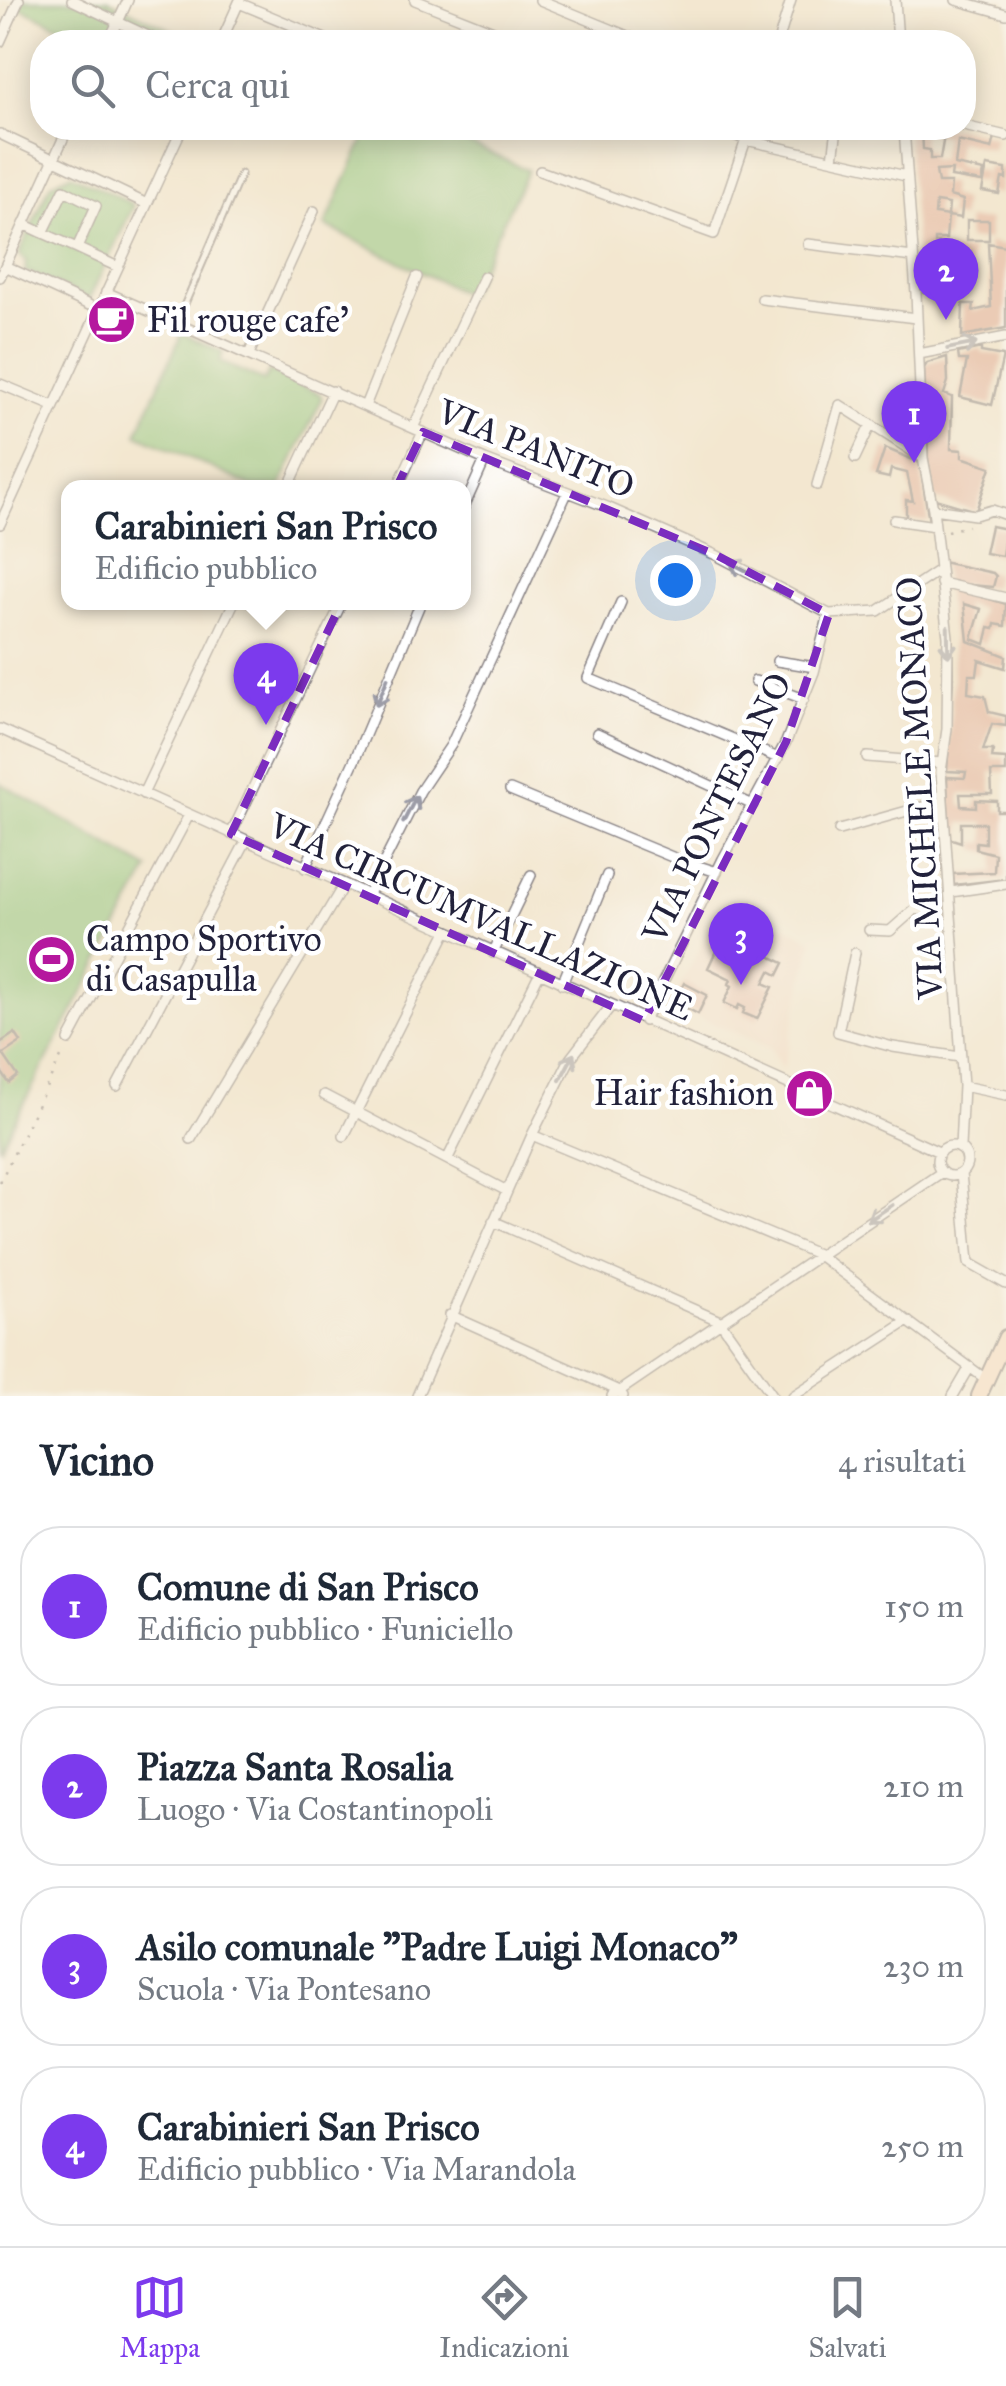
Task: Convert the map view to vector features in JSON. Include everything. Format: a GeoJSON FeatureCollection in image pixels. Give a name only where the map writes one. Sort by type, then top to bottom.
{"type":"FeatureCollection","features":[{"type":"Feature","properties":{"kind":"street"},"geometry":{"type":"LineString","coordinates":[[0,42],[19,0]]}},
{"type":"Feature","properties":{"kind":"street"},"geometry":{"type":"LineString","coordinates":[[72,0],[135,30]]}},
{"type":"Feature","properties":{"kind":"street"},"geometry":{"type":"LineString","coordinates":[[114,30],[128,0]]}},
{"type":"Feature","properties":{"kind":"street"},"geometry":{"type":"LineString","coordinates":[[417,0],[489,30]]}},
{"type":"Feature","properties":{"kind":"street"},"geometry":{"type":"LineString","coordinates":[[540,0],[613,30]]}},
{"type":"Feature","properties":{"kind":"street"},"geometry":{"type":"LineString","coordinates":[[782,30],[791,0]]}},
{"type":"Feature","properties":{"kind":"street"},"geometry":{"type":"LineString","coordinates":[[895,0],[897,30]]}},
{"type":"Feature","properties":{"kind":"street"},"geometry":{"type":"LineString","coordinates":[[956,0],[1006,14]]}},
{"type":"Feature","properties":{"kind":"street"},"geometry":{"type":"LineString","coordinates":[[227,30],[240,1],[305,30]]}},
{"type":"Feature","properties":{"kind":"street"},"geometry":{"type":"LineString","coordinates":[[976,129],[1006,136]]}},
{"type":"Feature","properties":{"kind":"street"},"geometry":{"type":"LineString","coordinates":[[0,134],[148,204]]}},
{"type":"Feature","properties":{"kind":"street"},"geometry":{"type":"LineString","coordinates":[[0,277],[62,140]]}},
{"type":"Feature","properties":{"kind":"street"},"geometry":{"type":"LineString","coordinates":[[0,524],[177,140]]}},
{"type":"Feature","properties":{"kind":"street"},"geometry":{"type":"LineString","coordinates":[[540,170],[714,234],[746,140],[906,176]]}},
{"type":"Feature","properties":{"kind":"street"},"geometry":{"type":"LineString","coordinates":[[833,159],[835,140]]}},
{"type":"Feature","properties":{"kind":"street","name":"VIA MICHELE MONACO"},"geometry":{"type":"LineString","coordinates":[[904,140],[923,458],[934,509],[948,636],[942,802],[963,1086],[960,1147]]}},
{"type":"Feature","properties":{"kind":"street"},"geometry":{"type":"LineString","coordinates":[[43,233],[64,190],[96,206],[76,248]]}},
{"type":"Feature","properties":{"kind":"street"},"geometry":{"type":"LineString","coordinates":[[250,354],[314,210]]}},
{"type":"Feature","properties":{"kind":"street"},"geometry":{"type":"LineString","coordinates":[[24,224],[118,267]]}},
{"type":"Feature","properties":{"kind":"street"},"geometry":{"type":"LineString","coordinates":[[808,244],[913,257]]}},
{"type":"Feature","properties":{"kind":"street"},"geometry":{"type":"LineString","coordinates":[[5,266],[90,305]]}},
{"type":"Feature","properties":{"kind":"street"},"geometry":{"type":"LineString","coordinates":[[365,406],[418,277]]}},
{"type":"Feature","properties":{"kind":"street"},"geometry":{"type":"LineString","coordinates":[[413,428],[484,278]]}},
{"type":"Feature","properties":{"kind":"street","name":"VIA PANITO"},"geometry":{"type":"LineString","coordinates":[[106,292],[485,460],[608,507],[716,555],[829,614]]}},
{"type":"Feature","properties":{"kind":"street"},"geometry":{"type":"LineString","coordinates":[[762,298],[916,318]]}},
{"type":"Feature","properties":{"kind":"street"},"geometry":{"type":"LineString","coordinates":[[918,354],[1006,337]]}},
{"type":"Feature","properties":{"kind":"street"},"geometry":{"type":"LineString","coordinates":[[0,384],[53,406]]}},
{"type":"Feature","properties":{"kind":"street"},"geometry":{"type":"LineString","coordinates":[[292,480],[333,391]]}},
{"type":"Feature","properties":{"kind":"street"},"geometry":{"type":"LineString","coordinates":[[817,484],[840,405],[923,458]]}},
{"type":"Feature","properties":{"kind":"street"},"geometry":{"type":"LineString","coordinates":[[854,458],[872,424]]}},
{"type":"Feature","properties":{"kind":"street"},"geometry":{"type":"LineString","coordinates":[[401,480],[424,432]]}},
{"type":"Feature","properties":{"kind":"street"},"geometry":{"type":"LineString","coordinates":[[471,491],[485,460]]}},
{"type":"Feature","properties":{"kind":"street"},"geometry":{"type":"LineString","coordinates":[[367,896],[420,791],[450,745],[567,493]]}},
{"type":"Feature","properties":{"kind":"street"},"geometry":{"type":"LineString","coordinates":[[934,509],[975,515],[992,510],[1006,515]]}},
{"type":"Feature","properties":{"kind":"street"},"geometry":{"type":"LineString","coordinates":[[894,520],[935,526]]}},
{"type":"Feature","properties":{"kind":"street"},"geometry":{"type":"LineString","coordinates":[[829,614],[878,611],[939,570]]}},
{"type":"Feature","properties":{"kind":"street"},"geometry":{"type":"LineString","coordinates":[[942,582],[1006,598]]}},
{"type":"Feature","properties":{"kind":"street"},"geometry":{"type":"LineString","coordinates":[[621,602],[588,678],[778,758]]}},
{"type":"Feature","properties":{"kind":"street"},"geometry":{"type":"LineString","coordinates":[[143,794],[230,610]]}},
{"type":"Feature","properties":{"kind":"street"},"geometry":{"type":"LineString","coordinates":[[231,834],[338,610]]}},
{"type":"Feature","properties":{"kind":"street"},"geometry":{"type":"LineString","coordinates":[[304,868],[355,759],[417,610]]}},
{"type":"Feature","properties":{"kind":"street","name":"VIA PONTESANO"},"geometry":{"type":"LineString","coordinates":[[644,1021],[778,758],[815,668],[829,614]]}},
{"type":"Feature","properties":{"kind":"street"},"geometry":{"type":"LineString","coordinates":[[777,660],[815,668]]}},
{"type":"Feature","properties":{"kind":"street"},"geometry":{"type":"LineString","coordinates":[[755,681],[804,699]]}},
{"type":"Feature","properties":{"kind":"street","name":"VIA CIRCUMVALLAZIONE"},"geometry":{"type":"LineString","coordinates":[[0,729],[939,1152]]}},
{"type":"Feature","properties":{"kind":"street"},"geometry":{"type":"LineString","coordinates":[[597,733],[753,804]]}},
{"type":"Feature","properties":{"kind":"street"},"geometry":{"type":"LineString","coordinates":[[867,757],[942,763]]}},
{"type":"Feature","properties":{"kind":"street"},"geometry":{"type":"LineString","coordinates":[[510,790],[717,872]]}},
{"type":"Feature","properties":{"kind":"street"},"geometry":{"type":"LineString","coordinates":[[839,830],[942,802]]}},
{"type":"Feature","properties":{"kind":"street"},"geometry":{"type":"LineString","coordinates":[[69,1040],[189,815]]}},
{"type":"Feature","properties":{"kind":"street"},"geometry":{"type":"LineString","coordinates":[[117,1086],[246,841]]}},
{"type":"Feature","properties":{"kind":"street"},"geometry":{"type":"LineString","coordinates":[[562,984],[606,875]]}},
{"type":"Feature","properties":{"kind":"street"},"geometry":{"type":"LineString","coordinates":[[493,954],[531,876]]}},
{"type":"Feature","properties":{"kind":"street"},"geometry":{"type":"LineString","coordinates":[[951,892],[1006,884]]}},
{"type":"Feature","properties":{"kind":"street"},"geometry":{"type":"LineString","coordinates":[[191,1140],[343,886]]}},
{"type":"Feature","properties":{"kind":"street"},"geometry":{"type":"LineString","coordinates":[[869,930],[890,931],[915,909],[928,910]]}},
{"type":"Feature","properties":{"kind":"street"},"geometry":{"type":"LineString","coordinates":[[344,1136],[446,932]]}},
{"type":"Feature","properties":{"kind":"street"},"geometry":{"type":"LineString","coordinates":[[855,953],[838,1032],[892,1047],[960,1058]]}},
{"type":"Feature","properties":{"kind":"street"},"geometry":{"type":"LineString","coordinates":[[448,1158],[539,974]]}},
{"type":"Feature","properties":{"kind":"street"},"geometry":{"type":"LineString","coordinates":[[417,1396],[532,1135],[570,1059],[611,1006]]}},
{"type":"Feature","properties":{"kind":"street"},"geometry":{"type":"LineString","coordinates":[[963,1086],[1006,1095]]}},
{"type":"Feature","properties":{"kind":"street"},"geometry":{"type":"LineString","coordinates":[[324,1095],[506,1192]]}},
{"type":"Feature","properties":{"kind":"street"},"geometry":{"type":"LineString","coordinates":[[532,1135],[817,1254],[986,1380]]}},
{"type":"Feature","properties":{"kind":"street"},"geometry":{"type":"LineString","coordinates":[[962,1173],[955,1176],[942,1172],[938,1166],[939,1152],[952,1145],[960,1147],[968,1160],[962,1173],[969,1263],[1006,1284]]}},
{"type":"Feature","properties":{"kind":"street"},"geometry":{"type":"LineString","coordinates":[[450,1316],[618,1394],[720,1320],[942,1172]]}},
{"type":"Feature","properties":{"kind":"street"},"geometry":{"type":"LineString","coordinates":[[493,1222],[720,1320],[773,1396]]}},
{"type":"Feature","properties":{"kind":"street"},"geometry":{"type":"LineString","coordinates":[[793,1396],[908,1321]]}},
{"type":"Feature","properties":{"kind":"street"},"geometry":{"type":"LineString","coordinates":[[979,1396],[1006,1337]]}},
{"type":"Feature","properties":{"kind":"street"},"geometry":{"type":"LineString","coordinates":[[953,1396],[970,1367]]}},
{"type":"Feature","properties":{"kind":"lane"},"geometry":{"type":"LineString","coordinates":[[177,322],[241,174]]}},
{"type":"Feature","properties":{"kind":"path"},"geometry":{"type":"LineString","coordinates":[[0,1182],[69,1040]]}},
{"type":"Feature","properties":{"kind":"highlighted area"},"geometry":{"type":"Polygon","coordinates":[[[423,432],[716,555],[829,614],[786,742],[644,1021],[231,834],[423,432]]]}},
{"type":"Feature","properties":{"kind":"shaded area"},"geometry":{"type":"Polygon","coordinates":[[[717,914],[761,931],[768,917],[813,940],[783,1070],[771,1049],[671,1004],[717,914]]]}},
{"type":"Feature","properties":{"kind":"green space"},"geometry":{"type":"Polygon","coordinates":[[[19,0],[108,0],[172,30],[69,30],[16,6],[19,0]]]}},
{"type":"Feature","properties":{"kind":"green space"},"geometry":{"type":"Polygon","coordinates":[[[364,140],[462,140],[528,170],[468,295],[325,226],[364,140]]]}},
{"type":"Feature","properties":{"kind":"green space"},"geometry":{"type":"Polygon","coordinates":[[[71,174],[133,207],[89,299],[25,271],[26,261],[19,254],[51,183],[71,174]]]}},
{"type":"Feature","properties":{"kind":"green space"},"geometry":{"type":"Polygon","coordinates":[[[182,333],[223,352],[220,362],[264,381],[269,371],[320,394],[322,399],[283,480],[238,480],[137,434],[182,333]]]}},
{"type":"Feature","properties":{"kind":"green space","name":"Campo Sportivo di Casapulla"},"geometry":{"type":"Polygon","coordinates":[[[0,783],[149,869],[0,1148],[0,783]]]}},
{"type":"Feature","properties":{"kind":"building"},"geometry":{"type":"Polygon","coordinates":[[[976,132],[995,137],[992,149],[958,141],[955,165],[984,171],[982,182],[951,177],[952,170],[936,171],[938,183],[951,183],[950,196],[963,200],[961,218],[948,216],[946,239],[935,239],[935,243],[939,243],[939,250],[971,251],[970,266],[952,265],[952,273],[943,273],[943,279],[932,281],[932,292],[919,293],[908,140],[923,140],[923,149],[930,150],[930,159],[940,159],[943,140],[976,140],[976,132]],[[936,202],[935,214],[948,216],[949,204],[936,202]]]}},
{"type":"Feature","properties":{"kind":"building"},"geometry":{"type":"Polygon","coordinates":[[[987,166],[1006,169],[999,194],[982,191],[987,166]]]}},
{"type":"Feature","properties":{"kind":"building"},"geometry":{"type":"Polygon","coordinates":[[[967,220],[989,220],[989,240],[967,240],[967,220]]]}},
{"type":"Feature","properties":{"kind":"building"},"geometry":{"type":"Polygon","coordinates":[[[988,243],[1006,246],[1006,328],[962,336],[963,304],[974,304],[973,311],[991,307],[988,243]]]}},
{"type":"Feature","properties":{"kind":"building"},"geometry":{"type":"Polygon","coordinates":[[[981,348],[981,352],[1003,356],[992,405],[960,397],[967,360],[959,360],[958,353],[981,348]]]}},
{"type":"Feature","properties":{"kind":"building"},"geometry":{"type":"Polygon","coordinates":[[[947,357],[944,394],[952,397],[951,449],[962,450],[962,457],[991,467],[976,511],[935,499],[928,460],[924,368],[927,363],[947,357]]]}},
{"type":"Feature","properties":{"kind":"building"},"geometry":{"type":"Polygon","coordinates":[[[885,448],[920,463],[929,522],[906,520],[906,500],[913,501],[907,473],[891,469],[889,478],[876,475],[885,448]]]}},
{"type":"Feature","properties":{"kind":"building"},"geometry":{"type":"Polygon","coordinates":[[[991,526],[1006,529],[1002,556],[985,553],[991,526]]]}},
{"type":"Feature","properties":{"kind":"building"},"geometry":{"type":"Polygon","coordinates":[[[942,562],[993,573],[993,587],[960,584],[960,590],[1006,604],[1005,626],[995,624],[994,629],[989,628],[985,644],[972,639],[981,609],[964,604],[968,641],[1006,656],[1005,668],[979,660],[977,675],[969,675],[968,693],[985,696],[989,712],[1006,716],[1006,726],[992,724],[983,750],[993,750],[992,758],[1006,759],[1006,772],[991,772],[992,794],[960,794],[961,806],[976,807],[976,800],[997,801],[997,811],[1006,811],[1006,879],[954,885],[953,874],[994,872],[995,854],[976,849],[976,842],[985,843],[985,823],[961,823],[961,842],[949,838],[947,777],[965,778],[966,772],[947,771],[952,638],[942,562]]]}},
{"type":"Feature","properties":{"kind":"building"},"geometry":{"type":"Polygon","coordinates":[[[724,934],[784,963],[778,975],[770,971],[764,983],[773,987],[757,1019],[743,1013],[745,1008],[739,1005],[737,1009],[724,1003],[731,979],[708,968],[724,934]]]}},
{"type":"Feature","properties":{"kind":"building"},"geometry":{"type":"Polygon","coordinates":[[[684,983],[707,995],[698,1014],[675,1002],[684,983]]]}},
{"type":"Feature","properties":{"kind":"building"},"geometry":{"type":"Polygon","coordinates":[[[15,1033],[21,1042],[3,1054],[18,1076],[9,1083],[0,1070],[0,1043],[15,1033]]]}},
{"type":"Feature","properties":{"kind":"tunnel"},"geometry":{"type":"LineString","coordinates":[[927,911],[952,910]]}},
{"type":"Feature","properties":{"kind":"place","name":"Fil rouge cafe'"},"geometry":{"type":"Point","coordinates":[112,320]}},
{"type":"Feature","properties":{"kind":"place","name":"Piazza Santa Rosalia"},"geometry":{"type":"Point","coordinates":[946,320]}},
{"type":"Feature","properties":{"kind":"place","name":"Comune di San Prisco"},"geometry":{"type":"Point","coordinates":[914,463]}},
{"type":"Feature","properties":{"kind":"place","name":"Carabinieri San Prisco"},"geometry":{"type":"Point","coordinates":[266,725]}},
{"type":"Feature","properties":{"kind":"place","name":"Campo Sportivo di Casapulla"},"geometry":{"type":"Point","coordinates":[51,959]}},
{"type":"Feature","properties":{"kind":"place","name":"Asilo comunale \"Padre Luigi Monaco\""},"geometry":{"type":"Point","coordinates":[741,985]}},
{"type":"Feature","properties":{"kind":"place","name":"Hair fashion"},"geometry":{"type":"Point","coordinates":[809,1093]}}]}
